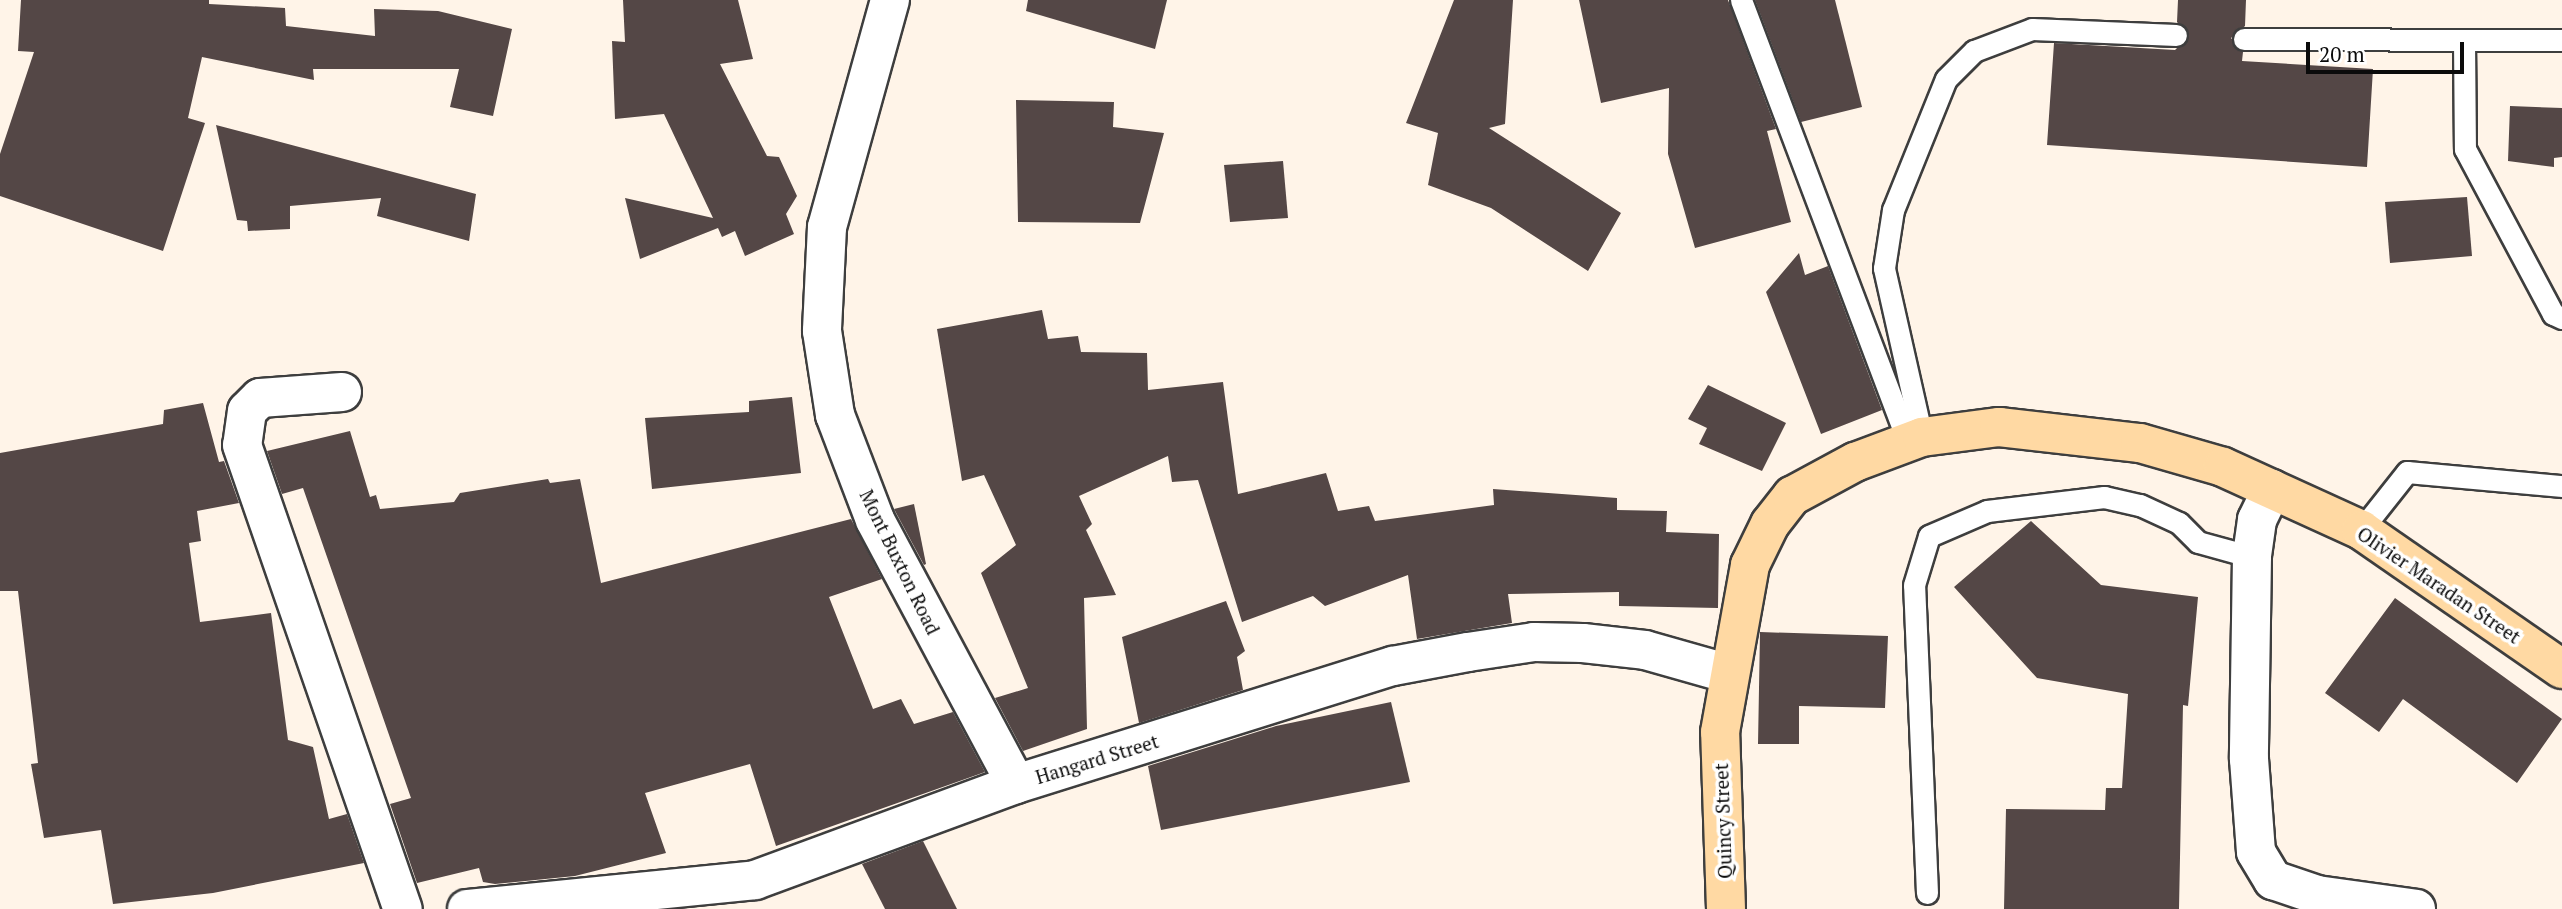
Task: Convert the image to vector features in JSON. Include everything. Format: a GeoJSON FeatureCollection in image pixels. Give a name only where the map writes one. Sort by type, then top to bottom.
{"type":"FeatureCollection","features":[{"type":"Feature","properties":{"kind":"main road","name":"Olivier Maradan Street"},"geometry":{"type":"LineString","coordinates":[[1720,733],[1750,565],[1770,524],[1793,496],[1915,440],[1999,428],[2140,443],[2223,467],[2361,530],[2562,669]]}},
{"type":"Feature","properties":{"kind":"main road","name":"Quincy Street"},"geometry":{"type":"LineString","coordinates":[[1720,733],[1726,909]]}},
{"type":"Feature","properties":{"kind":"street","name":"Mont Buxton Road"},"geometry":{"type":"LineString","coordinates":[[890,0],[827,227],[822,331],[833,403],[875,520],[1016,784]]}},
{"type":"Feature","properties":{"kind":"street"},"geometry":{"type":"LineString","coordinates":[[342,392],[260,398],[247,411],[242,445],[403,909]]}},
{"type":"Feature","properties":{"kind":"street"},"geometry":{"type":"LineString","coordinates":[[2272,489],[2257,520],[2252,557],[2249,759],[2256,852],[2273,880],[2317,895],[2416,909]]}},
{"type":"Feature","properties":{"kind":"street","name":"Hangard Street"},"geometry":{"type":"LineString","coordinates":[[467,909],[755,880],[1016,784],[1393,666],[1468,652],[1534,642],[1583,643],[1645,650],[1730,674]]}},
{"type":"Feature","properties":{"kind":"lane"},"geometry":{"type":"LineString","coordinates":[[1741,0],[1915,440]]}},
{"type":"Feature","properties":{"kind":"lane"},"geometry":{"type":"LineString","coordinates":[[1915,440],[1884,268],[1893,209],[1946,79],[1973,51],[2032,29],[2176,35]]}},
{"type":"Feature","properties":{"kind":"lane"},"geometry":{"type":"LineString","coordinates":[[2244,39],[2562,40]]}},
{"type":"Feature","properties":{"kind":"lane"},"geometry":{"type":"LineString","coordinates":[[2464,40],[2465,149],[2553,314],[2562,318]]}},
{"type":"Feature","properties":{"kind":"lane"},"geometry":{"type":"LineString","coordinates":[[2361,530],[2407,472],[2562,486]]}},
{"type":"Feature","properties":{"kind":"lane"},"geometry":{"type":"LineString","coordinates":[[1927,893],[1914,585],[1929,537],[1987,512],[2104,497],[2140,505],[2179,523],[2197,542],[2252,557]]}},
{"type":"Feature","properties":{"kind":"building"},"geometry":{"type":"Polygon","coordinates":[[[21,0],[209,0],[209,4],[285,8],[286,26],[375,36],[374,9],[438,11],[512,29],[493,116],[450,107],[459,69],[313,69],[314,80],[202,57],[188,118],[205,123],[163,251],[0,196],[0,154],[34,52],[18,51],[21,0]]]}},
{"type":"Feature","properties":{"kind":"building"},"geometry":{"type":"Polygon","coordinates":[[[623,0],[738,0],[753,59],[720,64],[767,156],[779,157],[797,196],[786,214],[794,234],[745,256],[735,231],[722,237],[718,228],[640,259],[625,198],[713,218],[664,114],[615,119],[612,41],[625,42],[623,0]]]}},
{"type":"Feature","properties":{"kind":"building"},"geometry":{"type":"Polygon","coordinates":[[[1028,0],[1167,0],[1155,49],[1026,11],[1028,0]]]}},
{"type":"Feature","properties":{"kind":"building"},"geometry":{"type":"Polygon","coordinates":[[[1454,0],[1513,0],[1505,124],[1489,128],[1621,213],[1588,271],[1491,208],[1428,185],[1438,133],[1406,123],[1454,0]]]}},
{"type":"Feature","properties":{"kind":"building"},"geometry":{"type":"Polygon","coordinates":[[[1579,0],[1728,0],[1776,129],[1767,131],[1791,222],[1695,248],[1668,154],[1669,88],[1601,103],[1579,0]]]}},
{"type":"Feature","properties":{"kind":"building"},"geometry":{"type":"Polygon","coordinates":[[[1755,0],[1835,0],[1862,107],[1801,122],[1755,0]]]}},
{"type":"Feature","properties":{"kind":"building"},"geometry":{"type":"Polygon","coordinates":[[[2178,0],[2246,0],[2245,26],[2231,38],[2243,52],[2242,61],[2373,69],[2367,167],[2047,145],[2054,43],[2175,50],[2189,36],[2177,22],[2178,0]]]}},
{"type":"Feature","properties":{"kind":"building"},"geometry":{"type":"Polygon","coordinates":[[[1016,100],[1114,102],[1113,127],[1164,133],[1140,223],[1018,222],[1016,100]]]}},
{"type":"Feature","properties":{"kind":"building"},"geometry":{"type":"Polygon","coordinates":[[[2510,106],[2562,108],[2562,157],[2554,158],[2554,167],[2508,161],[2510,106]]]}},
{"type":"Feature","properties":{"kind":"building"},"geometry":{"type":"Polygon","coordinates":[[[216,125],[476,194],[469,241],[377,216],[381,198],[290,206],[290,229],[248,231],[247,221],[237,220],[216,125]]]}},
{"type":"Feature","properties":{"kind":"building"},"geometry":{"type":"Polygon","coordinates":[[[1283,161],[1288,218],[1230,222],[1224,165],[1283,161]]]}},
{"type":"Feature","properties":{"kind":"building"},"geometry":{"type":"Polygon","coordinates":[[[2467,197],[2472,256],[2390,263],[2385,202],[2467,197]]]}},
{"type":"Feature","properties":{"kind":"building"},"geometry":{"type":"Polygon","coordinates":[[[1799,253],[1805,275],[1828,266],[1882,410],[1821,434],[1766,292],[1799,253]]]}},
{"type":"Feature","properties":{"kind":"building"},"geometry":{"type":"Polygon","coordinates":[[[1042,310],[1048,339],[1078,336],[1081,352],[1147,353],[1148,390],[1223,382],[1238,494],[1326,473],[1338,511],[1369,506],[1375,521],[1494,505],[1493,489],[1617,498],[1617,510],[1667,511],[1666,532],[1719,534],[1718,608],[1619,606],[1619,592],[1508,594],[1512,623],[1417,639],[1408,575],[1325,606],[1313,596],[1242,622],[1198,480],[1172,482],[1168,456],[1079,496],[1092,524],[1086,530],[1116,595],[1084,598],[1087,729],[1023,751],[995,698],[1028,688],[981,573],[1016,545],[984,475],[962,481],[937,329],[1042,310]]]}},
{"type":"Feature","properties":{"kind":"building"},"geometry":{"type":"Polygon","coordinates":[[[1708,385],[1786,423],[1762,471],[1699,444],[1707,428],[1688,419],[1708,385]]]}},
{"type":"Feature","properties":{"kind":"building"},"geometry":{"type":"Polygon","coordinates":[[[792,397],[801,473],[652,489],[645,418],[749,412],[749,401],[792,397]]]}},
{"type":"Feature","properties":{"kind":"building"},"geometry":{"type":"Polygon","coordinates":[[[203,403],[219,462],[224,461],[239,503],[197,511],[201,541],[189,543],[200,622],[271,613],[288,740],[313,747],[329,819],[347,814],[364,863],[213,893],[113,904],[101,830],[44,838],[31,764],[38,763],[18,591],[0,591],[0,453],[163,424],[164,410],[203,403]]]}},
{"type":"Feature","properties":{"kind":"building"},"geometry":{"type":"Polygon","coordinates":[[[350,431],[370,497],[376,495],[380,509],[454,502],[460,493],[548,479],[550,483],[580,479],[601,583],[851,519],[882,579],[829,597],[873,709],[901,699],[914,724],[953,712],[985,772],[776,846],[750,764],[645,793],[666,853],[575,876],[495,884],[483,882],[479,868],[417,883],[390,804],[411,798],[303,488],[282,494],[267,451],[350,431]]]}},
{"type":"Feature","properties":{"kind":"building"},"geometry":{"type":"Polygon","coordinates":[[[914,504],[926,564],[924,565],[894,509],[914,504]]]}},
{"type":"Feature","properties":{"kind":"building"},"geometry":{"type":"Polygon","coordinates":[[[2031,521],[2101,585],[2198,597],[2188,706],[2183,705],[2179,909],[2004,909],[2006,809],[2105,810],[2106,788],[2122,788],[2128,694],[2037,678],[1954,587],[2031,521]]]}},
{"type":"Feature","properties":{"kind":"building"},"geometry":{"type":"Polygon","coordinates":[[[2395,598],[2562,719],[2517,783],[2403,699],[2379,732],[2325,693],[2395,598]]]}},
{"type":"Feature","properties":{"kind":"building"},"geometry":{"type":"Polygon","coordinates":[[[1226,601],[1245,651],[1237,657],[1243,690],[1139,723],[1122,637],[1226,601]]]}},
{"type":"Feature","properties":{"kind":"building"},"geometry":{"type":"Polygon","coordinates":[[[1760,632],[1888,636],[1885,708],[1799,706],[1799,744],[1758,744],[1760,632]]]}},
{"type":"Feature","properties":{"kind":"building"},"geometry":{"type":"Polygon","coordinates":[[[1391,702],[1410,782],[1161,830],[1148,766],[1276,726],[1391,702]]]}},
{"type":"Feature","properties":{"kind":"building"},"geometry":{"type":"Polygon","coordinates":[[[923,841],[957,909],[885,909],[862,864],[923,841]]]}}]}
